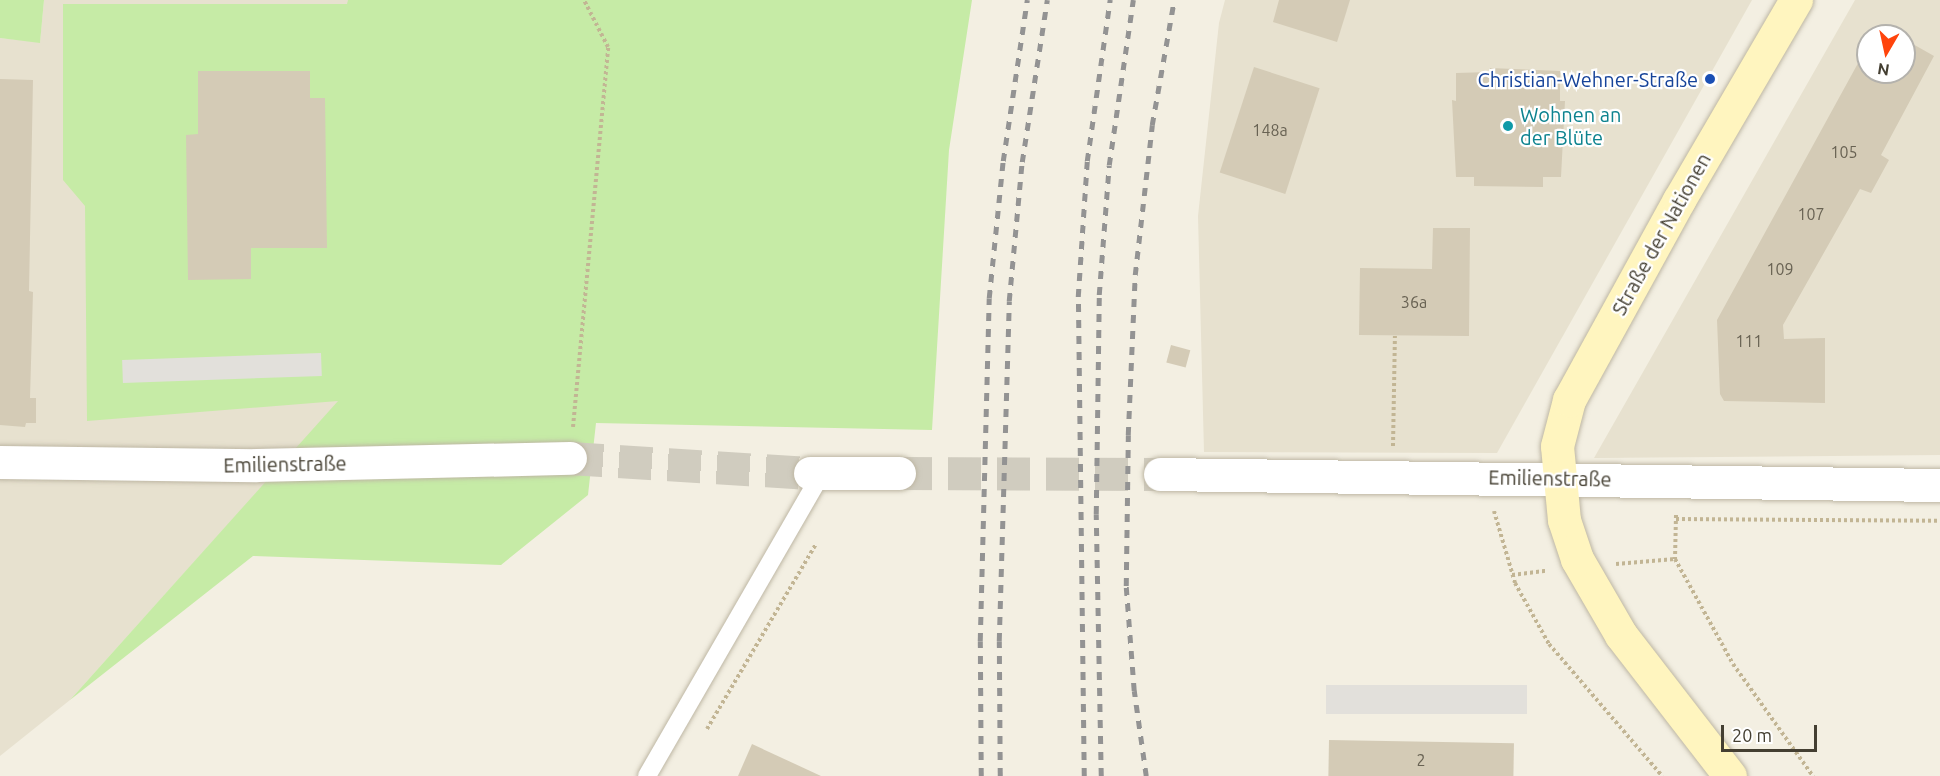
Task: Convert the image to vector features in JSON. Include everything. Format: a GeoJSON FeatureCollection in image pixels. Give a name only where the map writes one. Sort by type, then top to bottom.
{"type":"FeatureCollection","features":[{"type":"Feature","properties":{"kind":"main road","name":"Straße der Nationen"},"geometry":{"type":"LineString","coordinates":[[1557,478],[1557,446],[1569,400],[1679,200],[1796,0]]}},
{"type":"Feature","properties":{"kind":"main road"},"geometry":{"type":"LineString","coordinates":[[1557,478],[1564,520],[1577,559],[1616,627],[1730,776]]}},
{"type":"Feature","properties":{"kind":"street","name":"Emilienstraße"},"geometry":{"type":"LineString","coordinates":[[0,462],[256,465],[570,458]]}},
{"type":"Feature","properties":{"kind":"street"},"geometry":{"type":"LineString","coordinates":[[816,473],[899,473]]}},
{"type":"Feature","properties":{"kind":"street","name":"Emilienstraße"},"geometry":{"type":"LineString","coordinates":[[1160,474],[1940,485]]}},
{"type":"Feature","properties":{"kind":"lane"},"geometry":{"type":"LineString","coordinates":[[647,776],[816,473]]}},
{"type":"Feature","properties":{"kind":"path"},"geometry":{"type":"LineString","coordinates":[[570,458],[608,47],[584,0]]}},
{"type":"Feature","properties":{"kind":"path"},"geometry":{"type":"LineString","coordinates":[[1392,477],[1395,336]]}},
{"type":"Feature","properties":{"kind":"path"},"geometry":{"type":"LineString","coordinates":[[1493,478],[1494,522],[1515,583],[1549,644],[1662,776]]}},
{"type":"Feature","properties":{"kind":"path"},"geometry":{"type":"LineString","coordinates":[[1677,480],[1675,559],[1733,664],[1813,776]]}},
{"type":"Feature","properties":{"kind":"path"},"geometry":{"type":"LineString","coordinates":[[1676,519],[1940,521]]}},
{"type":"Feature","properties":{"kind":"path"},"geometry":{"type":"LineString","coordinates":[[703,736],[816,544]]}},
{"type":"Feature","properties":{"kind":"shaded area"},"geometry":{"type":"Polygon","coordinates":[[[44,0],[348,0],[339,401],[70,700],[0,756],[0,38],[40,42],[44,0]]]}},
{"type":"Feature","properties":{"kind":"shaded area"},"geometry":{"type":"Polygon","coordinates":[[[1225,0],[1752,0],[1497,453],[1204,452],[1198,216],[1219,23],[1225,0]]]}},
{"type":"Feature","properties":{"kind":"shaded area"},"geometry":{"type":"Polygon","coordinates":[[[1855,0],[1940,0],[1940,455],[1594,458],[1855,0]]]}},
{"type":"Feature","properties":{"kind":"shaded area"},"geometry":{"type":"Polygon","coordinates":[[[321,353],[322,376],[123,383],[122,360],[321,353]]]}},
{"type":"Feature","properties":{"kind":"shaded area"},"geometry":{"type":"Polygon","coordinates":[[[1326,685],[1527,685],[1527,714],[1326,714],[1326,685]]]}},
{"type":"Feature","properties":{"kind":"green space"},"geometry":{"type":"Polygon","coordinates":[[[0,0],[44,0],[40,43],[0,38],[0,0]]]}},
{"type":"Feature","properties":{"kind":"green space"},"geometry":{"type":"Polygon","coordinates":[[[348,0],[972,0],[949,150],[932,430],[596,423],[588,495],[501,565],[253,556],[70,700],[338,401],[87,421],[85,206],[63,180],[63,4],[347,4],[348,0]]]}},
{"type":"Feature","properties":{"kind":"building"},"geometry":{"type":"Polygon","coordinates":[[[1279,0],[1350,0],[1337,42],[1273,22],[1279,0]]]}},
{"type":"Feature","properties":{"kind":"building"},"geometry":{"type":"Polygon","coordinates":[[[1916,46],[1934,56],[1881,155],[1889,160],[1871,193],[1860,189],[1783,325],[1784,339],[1825,338],[1825,403],[1724,401],[1720,394],[1717,320],[1856,67],[1856,84],[1916,84],[1916,46]]]}},
{"type":"Feature","properties":{"kind":"building"},"geometry":{"type":"Polygon","coordinates":[[[1254,67],[1320,88],[1285,194],[1220,173],[1254,67]]]}},
{"type":"Feature","properties":{"kind":"building","name":"Wohnen an der Blüte"},"geometry":{"type":"Polygon","coordinates":[[[1490,68],[1560,71],[1560,101],[1565,101],[1561,177],[1543,177],[1543,187],[1474,186],[1474,177],[1456,177],[1452,100],[1456,101],[1456,73],[1490,72],[1490,68]]]}},
{"type":"Feature","properties":{"kind":"building"},"geometry":{"type":"Polygon","coordinates":[[[198,71],[310,71],[310,98],[325,98],[327,248],[251,248],[251,279],[188,280],[186,135],[198,134],[198,71]]]}},
{"type":"Feature","properties":{"kind":"building"},"geometry":{"type":"Polygon","coordinates":[[[0,79],[33,80],[29,291],[33,292],[30,398],[36,398],[36,423],[26,423],[25,427],[0,425],[0,79]]]}},
{"type":"Feature","properties":{"kind":"building"},"geometry":{"type":"Polygon","coordinates":[[[1433,228],[1470,228],[1469,336],[1359,335],[1360,268],[1432,269],[1433,228]]]}},
{"type":"Feature","properties":{"kind":"building"},"geometry":{"type":"Polygon","coordinates":[[[1171,345],[1190,350],[1186,368],[1166,362],[1171,345]]]}},
{"type":"Feature","properties":{"kind":"building"},"geometry":{"type":"Polygon","coordinates":[[[1329,740],[1514,743],[1513,776],[1328,776],[1329,740]]]}},
{"type":"Feature","properties":{"kind":"building"},"geometry":{"type":"Polygon","coordinates":[[[752,744],[821,776],[738,776],[752,744]]]}},
{"type":"Feature","properties":{"kind":"tunnel"},"geometry":{"type":"LineString","coordinates":[[570,458],[810,473]]}},
{"type":"Feature","properties":{"kind":"tunnel"},"geometry":{"type":"LineString","coordinates":[[899,473],[1160,474]]}},
{"type":"Feature","properties":{"kind":"railway"},"geometry":{"type":"LineString","coordinates":[[981,776],[980,641],[989,298],[1003,161],[1027,0]]}},
{"type":"Feature","properties":{"kind":"railway"},"geometry":{"type":"LineString","coordinates":[[1000,776],[999,641],[1009,301],[1022,162],[1047,0]]}},
{"type":"Feature","properties":{"kind":"railway"},"geometry":{"type":"LineString","coordinates":[[1084,776],[1078,297],[1087,161],[1110,0]]}},
{"type":"Feature","properties":{"kind":"railway"},"geometry":{"type":"LineString","coordinates":[[1101,776],[1096,514],[1099,295],[1109,165],[1133,0]]}},
{"type":"Feature","properties":{"kind":"railway"},"geometry":{"type":"LineString","coordinates":[[1146,776],[1134,691],[1126,586],[1128,435],[1135,275],[1152,125],[1174,0]]}},
{"type":"Feature","properties":{"kind":"place","name":"Christian-Wehner-Straße"},"geometry":{"type":"Point","coordinates":[1710,79]}},
{"type":"Feature","properties":{"kind":"place","name":"Wohnen an der Blüte"},"geometry":{"type":"Point","coordinates":[1508,126]}}]}
